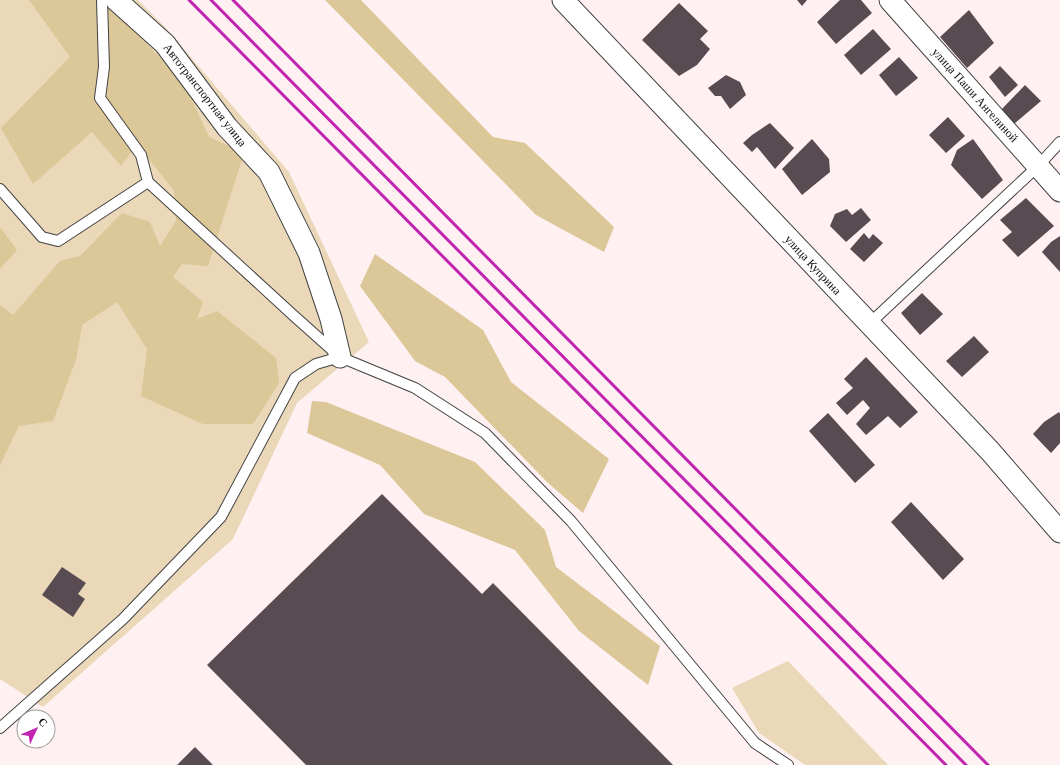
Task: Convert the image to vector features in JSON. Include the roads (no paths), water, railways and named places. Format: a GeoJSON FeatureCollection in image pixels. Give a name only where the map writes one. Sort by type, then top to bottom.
{"type":"FeatureCollection","features":[{"type":"Feature","properties":{"kind":"street","name":"Автотранспортная улица"},"geometry":{"type":"LineString","coordinates":[[116,0],[165,44],[227,128],[269,172],[309,253],[331,319],[340,357]]}},
{"type":"Feature","properties":{"kind":"street","name":"улица Куприна"},"geometry":{"type":"LineString","coordinates":[[563,0],[990,451],[1060,532]]}},
{"type":"Feature","properties":{"kind":"street","name":"улица Паши Ангелиной"},"geometry":{"type":"LineString","coordinates":[[890,0],[1060,191]]}},
{"type":"Feature","properties":{"kind":"lane"},"geometry":{"type":"LineString","coordinates":[[102,0],[104,67],[100,98],[142,156],[148,182],[293,316],[340,357],[415,388],[485,433],[571,521],[755,743],[788,765]]}},
{"type":"Feature","properties":{"kind":"lane"},"geometry":{"type":"LineString","coordinates":[[869,324],[1038,166],[1060,142]]}},
{"type":"Feature","properties":{"kind":"lane"},"geometry":{"type":"LineString","coordinates":[[0,189],[42,237],[58,241],[148,182]]}},
{"type":"Feature","properties":{"kind":"lane"},"geometry":{"type":"LineString","coordinates":[[0,728],[123,619],[221,517],[295,378],[316,364],[340,357]]}},
{"type":"Feature","properties":{"kind":"railway"},"geometry":{"type":"LineString","coordinates":[[189,0],[946,765]]}},
{"type":"Feature","properties":{"kind":"railway"},"geometry":{"type":"LineString","coordinates":[[211,0],[966,765]]}},
{"type":"Feature","properties":{"kind":"railway"},"geometry":{"type":"LineString","coordinates":[[233,0],[988,765]]}}]}
